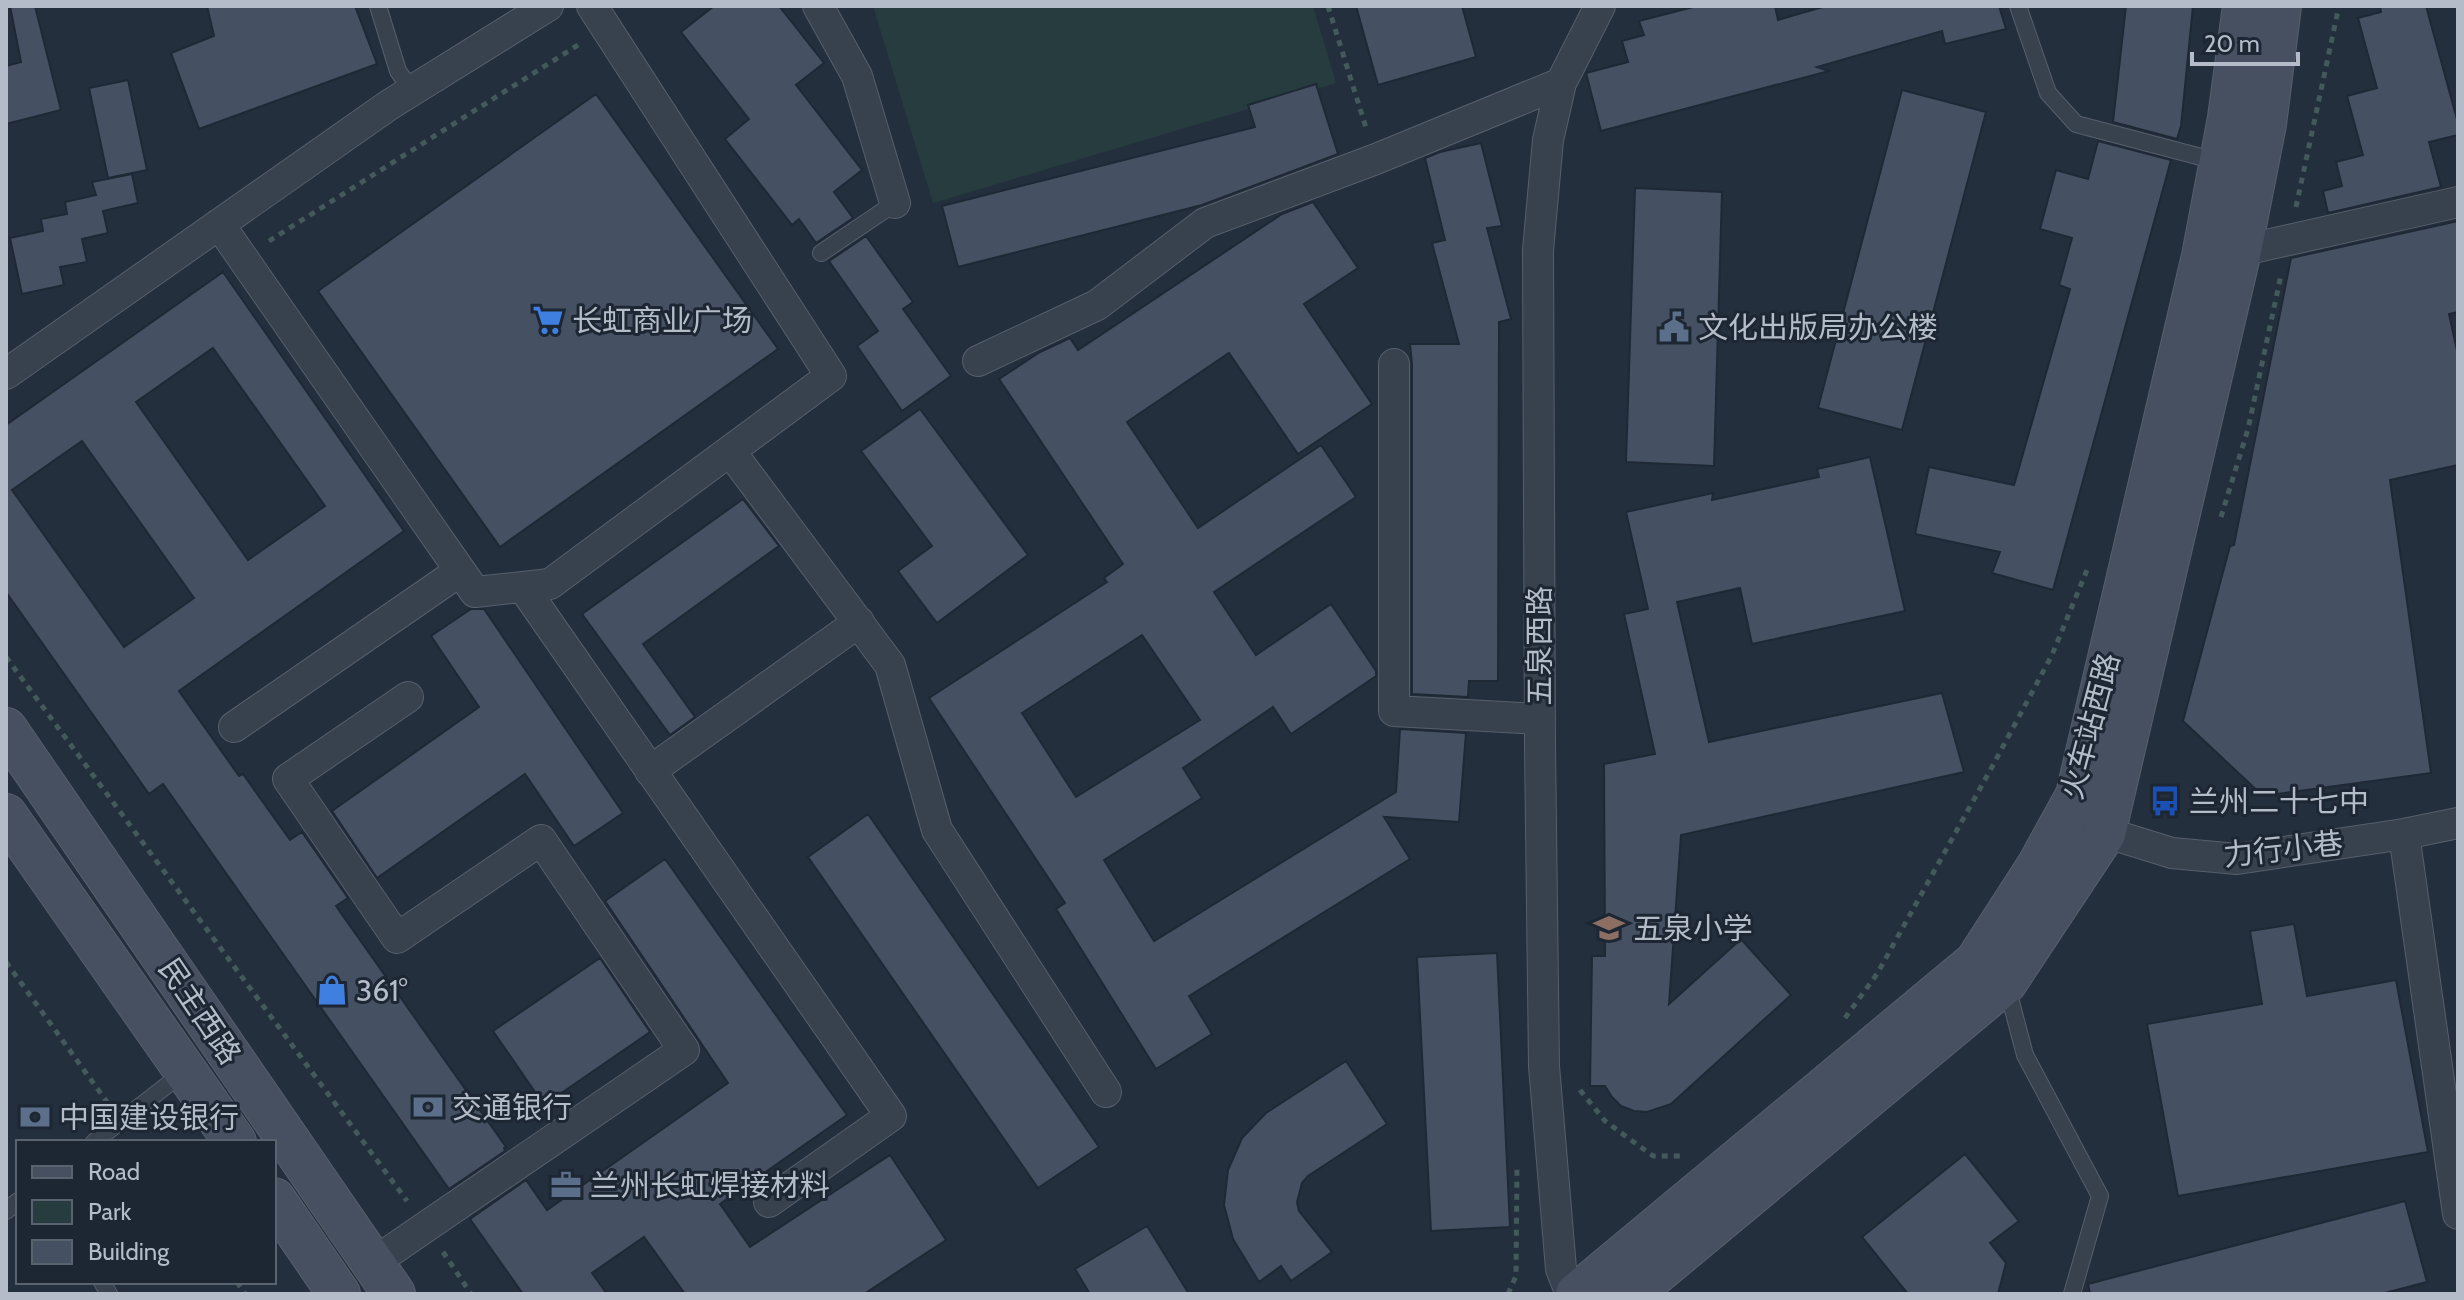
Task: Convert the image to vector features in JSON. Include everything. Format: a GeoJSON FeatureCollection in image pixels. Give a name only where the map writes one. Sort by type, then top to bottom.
{"type":"FeatureCollection","features":[{"type":"Feature","properties":{"kind":"main road","name":"火车站西路"},"geometry":{"type":"LineString","coordinates":[[1574,1294],[1976,962],[2038,866],[2077,795],[2203,256],[2221,162],[2244,6]]}},
{"type":"Feature","properties":{"kind":"main road","name":"火车站西路"},"geometry":{"type":"LineString","coordinates":[[1631,1294],[2006,982],[2104,834],[2240,251],[2265,124],[2280,6]]}},
{"type":"Feature","properties":{"kind":"main road","name":"民主西路"},"geometry":{"type":"LineString","coordinates":[[6,729],[383,1278]]}},
{"type":"Feature","properties":{"kind":"main road","name":"民主西路"},"geometry":{"type":"LineString","coordinates":[[6,815],[234,1140]]}},
{"type":"Feature","properties":{"kind":"main road"},"geometry":{"type":"LineString","coordinates":[[276,1202],[339,1294]]}},
{"type":"Feature","properties":{"kind":"street"},"geometry":{"type":"LineString","coordinates":[[6,374],[412,91],[548,6]]}},
{"type":"Feature","properties":{"kind":"street"},"geometry":{"type":"LineString","coordinates":[[818,6],[857,76],[895,203]]}},
{"type":"Feature","properties":{"kind":"street","name":"五泉西路"},"geometry":{"type":"LineString","coordinates":[[1574,1294],[1561,1269],[1544,1066],[1538,250],[1548,140],[1561,83],[1600,6]]}},
{"type":"Feature","properties":{"kind":"street"},"geometry":{"type":"LineString","coordinates":[[219,224],[475,592],[550,584],[831,376],[599,17]]}},
{"type":"Feature","properties":{"kind":"street"},"geometry":{"type":"LineString","coordinates":[[978,361],[1097,305],[1205,223],[1376,159],[1561,83]]}},
{"type":"Feature","properties":{"kind":"street"},"geometry":{"type":"LineString","coordinates":[[2240,251],[2458,202]]}},
{"type":"Feature","properties":{"kind":"street"},"geometry":{"type":"LineString","coordinates":[[1394,364],[1394,711],[1540,719]]}},
{"type":"Feature","properties":{"kind":"street"},"geometry":{"type":"LineString","coordinates":[[730,451],[890,665],[937,830],[1106,1092]]}},
{"type":"Feature","properties":{"kind":"street"},"geometry":{"type":"LineString","coordinates":[[234,727],[460,571]]}},
{"type":"Feature","properties":{"kind":"street"},"geometry":{"type":"LineString","coordinates":[[523,587],[891,1116],[769,1202]]}},
{"type":"Feature","properties":{"kind":"street"},"geometry":{"type":"LineString","coordinates":[[650,771],[859,622]]}},
{"type":"Feature","properties":{"kind":"street"},"geometry":{"type":"LineString","coordinates":[[383,1278],[426,1227],[684,1050],[541,840],[397,938],[288,779],[408,697]]}},
{"type":"Feature","properties":{"kind":"street","name":"力行小巷"},"geometry":{"type":"LineString","coordinates":[[2065,817],[2104,834],[2172,853],[2237,859],[2458,823]]}},
{"type":"Feature","properties":{"kind":"street"},"geometry":{"type":"LineString","coordinates":[[2404,834],[2458,1214]]}},
{"type":"Feature","properties":{"kind":"lane"},"geometry":{"type":"LineString","coordinates":[[378,6],[398,71],[412,91]]}},
{"type":"Feature","properties":{"kind":"lane"},"geometry":{"type":"LineString","coordinates":[[2018,6],[2048,93],[2076,124],[2221,162]]}},
{"type":"Feature","properties":{"kind":"lane"},"geometry":{"type":"LineString","coordinates":[[821,253],[895,203]]}},
{"type":"Feature","properties":{"kind":"lane"},"geometry":{"type":"LineString","coordinates":[[2006,982],[2025,1055],[2100,1196],[2072,1294]]}},
{"type":"Feature","properties":{"kind":"lane"},"geometry":{"type":"LineString","coordinates":[[97,1140],[186,1071]]}},
{"type":"Feature","properties":{"kind":"path"},"geometry":{"type":"LineString","coordinates":[[1328,6],[1376,159]]}},
{"type":"Feature","properties":{"kind":"path"},"geometry":{"type":"LineString","coordinates":[[243,258],[599,17]]}},
{"type":"Feature","properties":{"kind":"path"},"geometry":{"type":"LineString","coordinates":[[1842,1023],[1877,974],[2052,655],[2093,557]]}},
{"type":"Feature","properties":{"kind":"path"},"geometry":{"type":"LineString","coordinates":[[6,657],[426,1227],[471,1294]]}},
{"type":"Feature","properties":{"kind":"path"},"geometry":{"type":"LineString","coordinates":[[6,962],[121,1121]]}},
{"type":"Feature","properties":{"kind":"path"},"geometry":{"type":"LineString","coordinates":[[1577,1087],[1605,1121],[1653,1156],[1698,1155]]}},
{"type":"Feature","properties":{"kind":"green space"},"geometry":{"type":"Polygon","coordinates":[[[873,6],[1313,6],[1336,83],[933,203],[873,6]]]}},
{"type":"Feature","properties":{"kind":"building"},"geometry":{"type":"Polygon","coordinates":[[[10,6],[35,6],[61,110],[6,124],[6,66],[21,62],[10,6]]]}},
{"type":"Feature","properties":{"kind":"building"},"geometry":{"type":"Polygon","coordinates":[[[207,6],[355,6],[377,64],[199,129],[171,53],[214,36],[207,6]]]}},
{"type":"Feature","properties":{"kind":"building"},"geometry":{"type":"Polygon","coordinates":[[[714,6],[779,6],[824,63],[796,85],[862,170],[834,192],[853,218],[816,243],[799,219],[792,225],[725,139],[749,119],[681,32],[714,6]]]}},
{"type":"Feature","properties":{"kind":"building"},"geometry":{"type":"Polygon","coordinates":[[[1356,6],[1462,6],[1476,57],[1378,85],[1356,6]]]}},
{"type":"Feature","properties":{"kind":"building"},"geometry":{"type":"Polygon","coordinates":[[[1697,6],[1775,6],[1778,20],[1826,6],[1999,6],[2006,29],[1945,44],[1942,31],[1817,67],[1829,71],[1601,131],[1586,73],[1628,62],[1622,41],[1644,35],[1639,21],[1697,6]]]}},
{"type":"Feature","properties":{"kind":"building"},"geometry":{"type":"Polygon","coordinates":[[[2126,6],[2193,6],[2181,126],[2177,139],[2113,122],[2126,6]]]}},
{"type":"Feature","properties":{"kind":"building"},"geometry":{"type":"Polygon","coordinates":[[[2380,6],[2426,6],[2458,123],[2458,135],[2429,142],[2441,187],[2328,213],[2323,191],[2342,186],[2336,162],[2363,155],[2347,96],[2377,88],[2358,18],[2381,12],[2380,6]]]}},
{"type":"Feature","properties":{"kind":"building"},"geometry":{"type":"Polygon","coordinates":[[[128,80],[147,170],[108,178],[89,88],[128,80]]]}},
{"type":"Feature","properties":{"kind":"building"},"geometry":{"type":"Polygon","coordinates":[[[1316,84],[1338,154],[1202,205],[958,267],[942,206],[1255,127],[1248,105],[1316,84]]]}},
{"type":"Feature","properties":{"kind":"building"},"geometry":{"type":"Polygon","coordinates":[[[1902,90],[1986,112],[1902,430],[1818,408],[1902,90]]]}},
{"type":"Feature","properties":{"kind":"building","name":"长虹商业广场"},"geometry":{"type":"Polygon","coordinates":[[[596,94],[778,349],[500,547],[318,291],[596,94]]]}},
{"type":"Feature","properties":{"kind":"building"},"geometry":{"type":"Polygon","coordinates":[[[2098,141],[2171,160],[2053,590],[1992,573],[2000,552],[1915,534],[1929,467],[2014,485],[2070,289],[2059,285],[2072,238],[2040,229],[2056,170],[2088,179],[2098,141]]]}},
{"type":"Feature","properties":{"kind":"building"},"geometry":{"type":"Polygon","coordinates":[[[1481,143],[1502,226],[1487,228],[1511,319],[1499,322],[1498,681],[1469,681],[1468,697],[1412,694],[1410,344],[1459,344],[1432,243],[1445,240],[1425,158],[1481,143]]]}},
{"type":"Feature","properties":{"kind":"building"},"geometry":{"type":"Polygon","coordinates":[[[132,174],[138,203],[103,211],[108,233],[82,239],[87,262],[60,267],[64,285],[22,294],[10,238],[43,231],[41,219],[67,214],[65,202],[96,195],[92,182],[132,174]]]}},
{"type":"Feature","properties":{"kind":"building","name":"文化出版局办公楼"},"geometry":{"type":"Polygon","coordinates":[[[1635,188],[1722,192],[1714,466],[1626,462],[1635,188]]]}},
{"type":"Feature","properties":{"kind":"building"},"geometry":{"type":"Polygon","coordinates":[[[1313,202],[1358,268],[1304,304],[1372,404],[1298,454],[1229,353],[1127,422],[1198,528],[1321,445],[1356,497],[1214,592],[1256,655],[1331,604],[1376,671],[1376,676],[1291,734],[1273,707],[1183,768],[1202,798],[1104,860],[1154,941],[1396,792],[1400,729],[1466,733],[1459,822],[1384,817],[1410,859],[1189,996],[1212,1034],[1156,1069],[1056,909],[1065,903],[929,698],[1107,582],[1104,578],[1123,564],[999,379],[1040,352],[1070,338],[1078,350],[1282,214],[1313,202]],[[1142,635],[1022,713],[1076,797],[1200,720],[1142,635]]]}},
{"type":"Feature","properties":{"kind":"building"},"geometry":{"type":"Polygon","coordinates":[[[2458,221],[2458,312],[2449,314],[2458,355],[2458,465],[2390,480],[2431,773],[2263,796],[2183,721],[2230,546],[2234,545],[2291,258],[2458,221]]]}},
{"type":"Feature","properties":{"kind":"building"},"geometry":{"type":"Polygon","coordinates":[[[866,236],[913,302],[903,309],[951,376],[902,411],[857,346],[878,331],[829,261],[866,236]]]}},
{"type":"Feature","properties":{"kind":"building"},"geometry":{"type":"Polygon","coordinates":[[[223,272],[404,531],[179,691],[239,776],[243,774],[290,840],[302,832],[348,898],[336,906],[506,1147],[505,1151],[449,1189],[163,784],[149,794],[6,592],[6,425],[223,272]],[[213,348],[136,402],[248,560],[325,506],[213,348]],[[82,441],[12,490],[124,647],[194,598],[82,441]]]}},
{"type":"Feature","properties":{"kind":"building"},"geometry":{"type":"Polygon","coordinates":[[[920,409],[1028,555],[937,623],[898,571],[932,546],[861,451],[920,409]]]}},
{"type":"Feature","properties":{"kind":"building"},"geometry":{"type":"Polygon","coordinates":[[[1870,457],[1905,611],[1752,644],[1740,588],[1677,602],[1709,742],[1942,693],[1964,772],[1681,835],[1669,1004],[1741,939],[1791,995],[1671,1104],[1647,1112],[1634,1111],[1621,1106],[1605,1086],[1590,1086],[1592,956],[1605,956],[1604,764],[1655,754],[1624,614],[1648,609],[1626,512],[1713,493],[1712,500],[1819,477],[1817,469],[1870,457]]]}},
{"type":"Feature","properties":{"kind":"building"},"geometry":{"type":"Polygon","coordinates":[[[743,499],[779,546],[643,644],[695,717],[670,735],[582,614],[743,499]]]}},
{"type":"Feature","properties":{"kind":"building"},"geometry":{"type":"Polygon","coordinates":[[[471,609],[484,609],[623,813],[574,846],[525,774],[377,878],[332,811],[479,707],[431,636],[471,609]]]}},
{"type":"Feature","properties":{"kind":"building"},"geometry":{"type":"Polygon","coordinates":[[[868,814],[1099,1147],[1038,1188],[808,857],[868,814]]]}},
{"type":"Feature","properties":{"kind":"building"},"geometry":{"type":"Polygon","coordinates":[[[665,859],[847,1115],[720,1204],[750,1247],[890,1155],[946,1240],[864,1294],[685,1294],[644,1237],[592,1273],[607,1294],[523,1294],[470,1219],[526,1180],[547,1210],[728,1083],[605,901],[665,859]]]}},
{"type":"Feature","properties":{"kind":"building"},"geometry":{"type":"Polygon","coordinates":[[[2294,924],[2307,996],[2396,980],[2428,1152],[2178,1196],[2147,1024],[2262,1004],[2250,931],[2294,924]]]}},
{"type":"Feature","properties":{"kind":"building"},"geometry":{"type":"Polygon","coordinates":[[[1497,953],[1510,1227],[1431,1231],[1417,957],[1497,953]]]}},
{"type":"Feature","properties":{"kind":"building"},"geometry":{"type":"Polygon","coordinates":[[[600,958],[650,1032],[544,1105],[493,1031],[600,958]]]}},
{"type":"Feature","properties":{"kind":"building"},"geometry":{"type":"Polygon","coordinates":[[[1346,1061],[1387,1124],[1302,1183],[1297,1202],[1299,1211],[1332,1252],[1291,1281],[1281,1266],[1259,1282],[1233,1239],[1224,1205],[1228,1170],[1242,1138],[1266,1113],[1346,1061]]]}},
{"type":"Feature","properties":{"kind":"building"},"geometry":{"type":"Polygon","coordinates":[[[1965,1154],[2019,1221],[1990,1243],[2006,1263],[1998,1294],[1908,1294],[1862,1237],[1965,1154]]]}},
{"type":"Feature","properties":{"kind":"building"},"geometry":{"type":"Polygon","coordinates":[[[2405,1201],[2427,1282],[2381,1294],[2090,1294],[2088,1284],[2405,1201]]]}},
{"type":"Feature","properties":{"kind":"building"},"geometry":{"type":"Polygon","coordinates":[[[1147,1226],[1189,1294],[1090,1294],[1075,1269],[1147,1226]]]}},
{"type":"Feature","properties":{"kind":"place","name":"长虹商业广场"},"geometry":{"type":"Point","coordinates":[548,320]}},
{"type":"Feature","properties":{"kind":"place","name":"文化出版局办公楼"},"geometry":{"type":"Point","coordinates":[1674,327]}},
{"type":"Feature","properties":{"kind":"place","name":"兰州二十七中"},"geometry":{"type":"Point","coordinates":[2165,801]}},
{"type":"Feature","properties":{"kind":"place","name":"五泉小学"},"geometry":{"type":"Point","coordinates":[1609,928]}},
{"type":"Feature","properties":{"kind":"place","name":"361°"},"geometry":{"type":"Point","coordinates":[332,990]}},
{"type":"Feature","properties":{"kind":"place","name":"交通银行"},"geometry":{"type":"Point","coordinates":[428,1107]}},
{"type":"Feature","properties":{"kind":"place","name":"中国建设银行"},"geometry":{"type":"Point","coordinates":[35,1117]}},
{"type":"Feature","properties":{"kind":"place","name":"兰州长虹焊接材料"},"geometry":{"type":"Point","coordinates":[566,1185]}}]}
